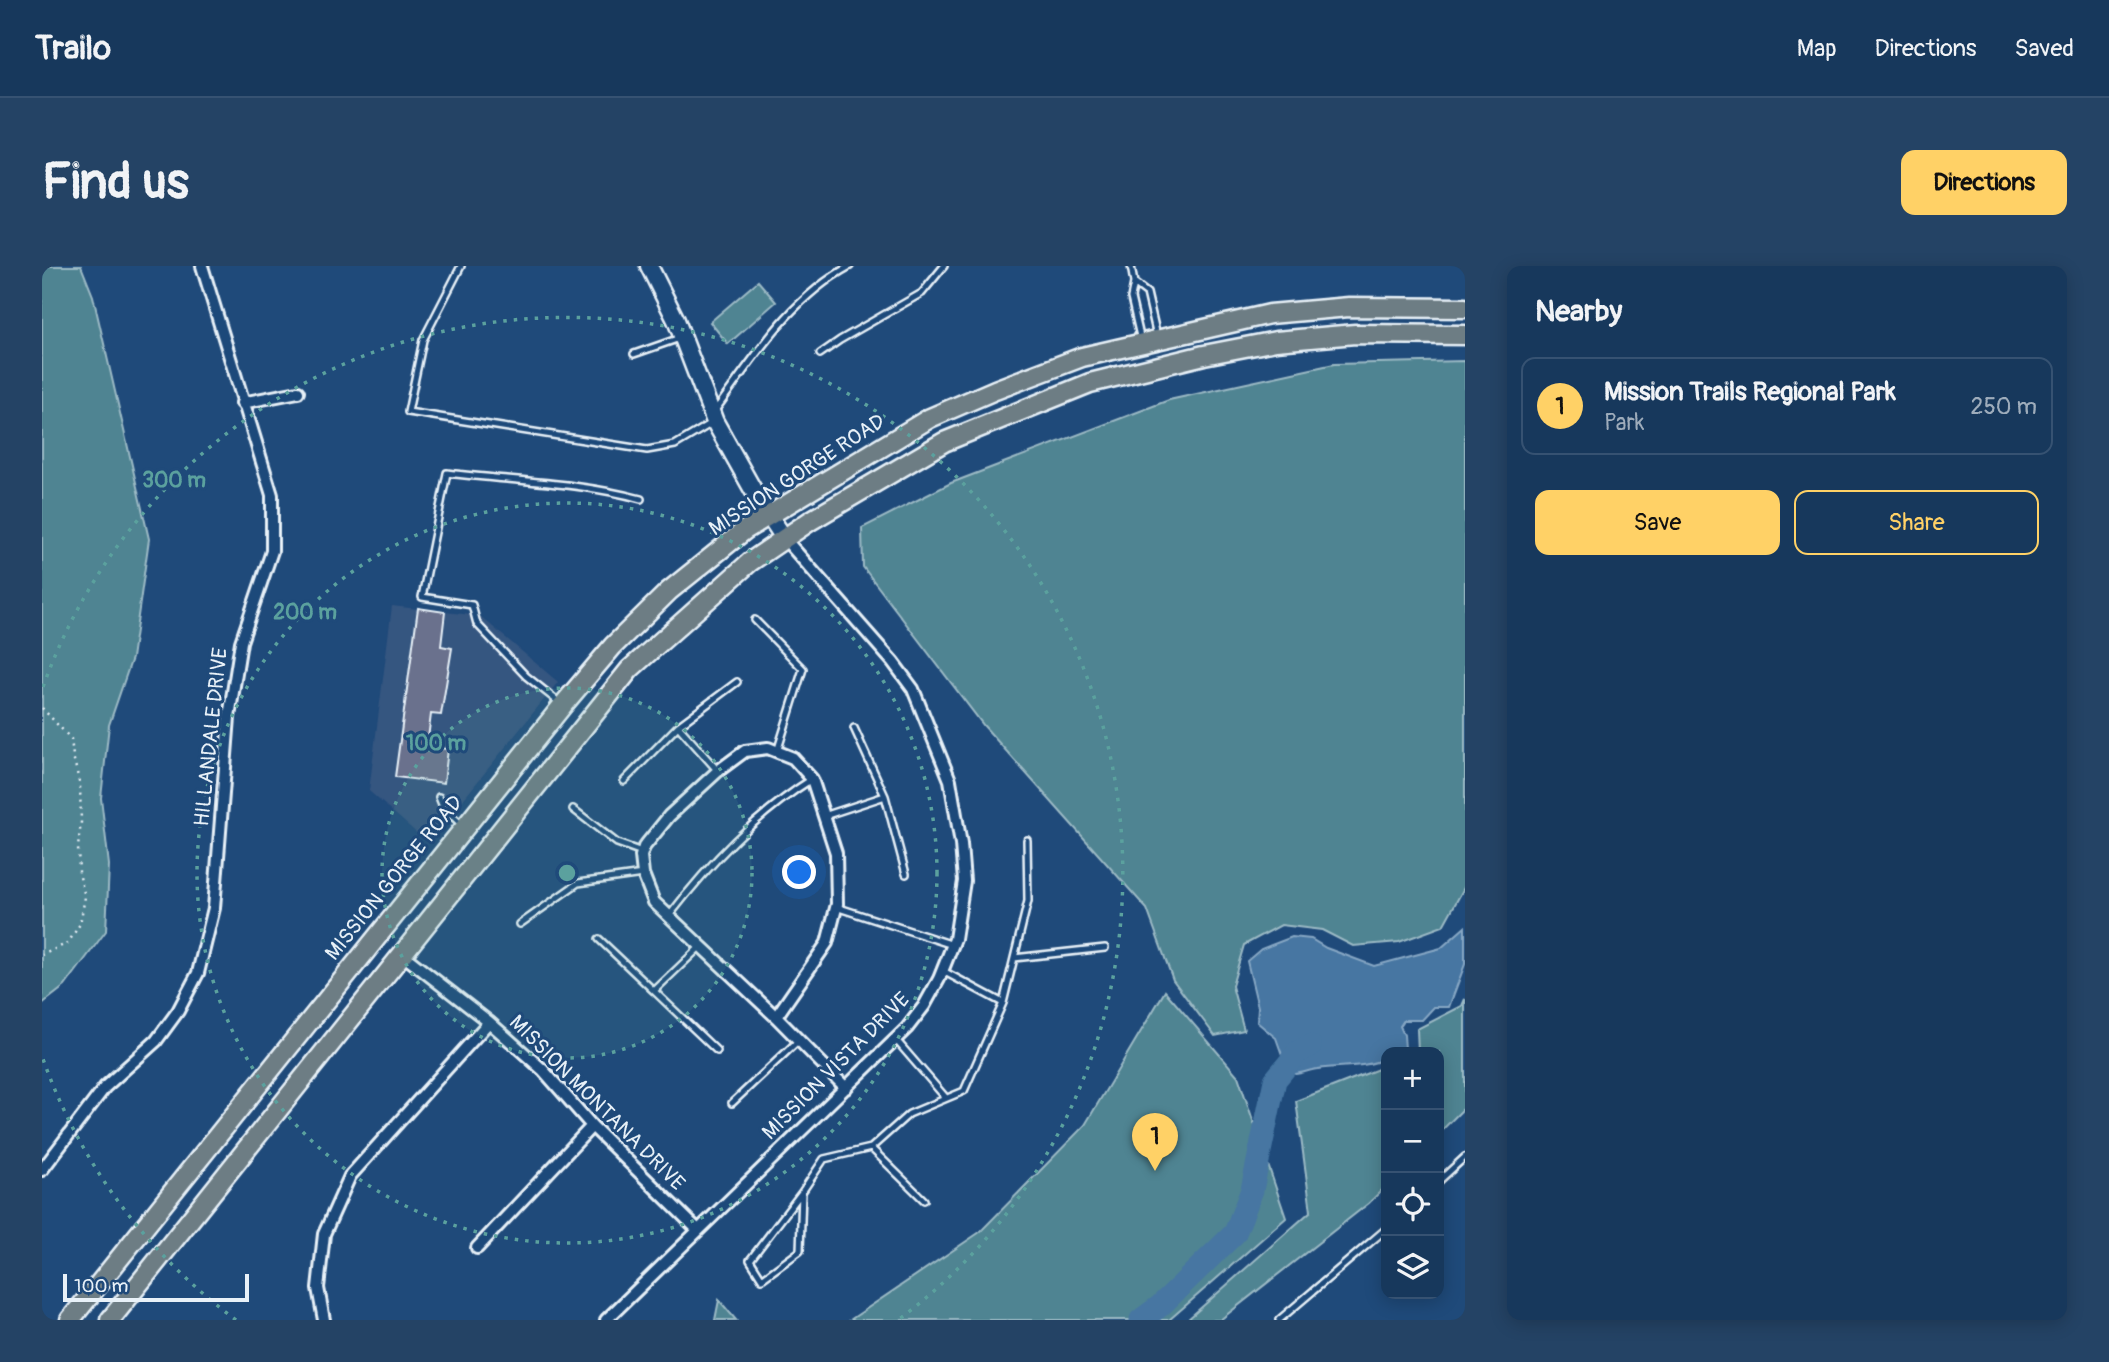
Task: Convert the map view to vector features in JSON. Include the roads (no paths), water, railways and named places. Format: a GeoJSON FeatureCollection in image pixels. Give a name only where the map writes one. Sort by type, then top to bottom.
{"type":"FeatureCollection","features":[{"type":"Feature","properties":{"kind":"main road","name":"MISSION GORGE ROAD"},"geometry":{"type":"LineString","coordinates":[[70,1320],[613,646],[669,591],[745,530],[930,418],[1082,357],[1270,314],[1349,307],[1465,308]]}},
{"type":"Feature","properties":{"kind":"main road"},"geometry":{"type":"LineString","coordinates":[[110,1320],[630,669],[750,562],[783,538],[943,442],[1090,383],[1204,355],[1276,341],[1355,334],[1465,335]]}},
{"type":"Feature","properties":{"kind":"street","name":"HILLANDALE DRIVE"},"geometry":{"type":"LineString","coordinates":[[42,1170],[105,1087],[156,1041],[178,1011],[198,973],[214,908],[229,717],[241,642],[272,551],[272,495],[202,266]]}},
{"type":"Feature","properties":{"kind":"street"},"geometry":{"type":"LineString","coordinates":[[649,266],[683,337],[713,418],[783,538]]}},
{"type":"Feature","properties":{"kind":"street"},"geometry":{"type":"LineString","coordinates":[[242,403],[298,392]]}},
{"type":"Feature","properties":{"kind":"street","name":"MISSION VISTA DRIVE"},"geometry":{"type":"LineString","coordinates":[[606,1320],[895,1039],[924,1006],[943,971],[953,945],[964,881],[961,844],[950,780],[926,719],[912,689],[893,662],[783,538]]}},
{"type":"Feature","properties":{"kind":"street"},"geometry":{"type":"LineString","coordinates":[[776,1017],[827,943],[836,907],[836,853],[812,779],[793,758],[768,748],[745,751],[718,771],[669,816],[642,852],[643,874],[654,902],[776,1017],[846,1088]]}},
{"type":"Feature","properties":{"kind":"street","name":"MISSION MONTANA DRIVE"},"geometry":{"type":"LineString","coordinates":[[403,955],[489,1022],[543,1070],[592,1126],[697,1229]]}},
{"type":"Feature","properties":{"kind":"street"},"geometry":{"type":"LineString","coordinates":[[324,1320],[318,1288],[324,1234],[350,1176],[489,1022]]}},
{"type":"Feature","properties":{"kind":"street"},"geometry":{"type":"LineString","coordinates":[[477,1248],[592,1126]]}},
{"type":"Feature","properties":{"kind":"lane"},"geometry":{"type":"LineString","coordinates":[[461,266],[423,340],[408,412],[647,450],[675,445],[713,418],[766,338],[799,302],[835,274],[850,266]]}},
{"type":"Feature","properties":{"kind":"lane"},"geometry":{"type":"LineString","coordinates":[[820,354],[922,293],[944,266]]}},
{"type":"Feature","properties":{"kind":"lane"},"geometry":{"type":"LineString","coordinates":[[1131,266],[1134,284],[1131,298],[1150,341]]}},
{"type":"Feature","properties":{"kind":"lane"},"geometry":{"type":"LineString","coordinates":[[1134,284],[1147,293],[1150,341]]}},
{"type":"Feature","properties":{"kind":"lane"},"geometry":{"type":"LineString","coordinates":[[634,354],[683,337]]}},
{"type":"Feature","properties":{"kind":"lane"},"geometry":{"type":"LineString","coordinates":[[563,705],[526,676],[477,624],[472,605],[422,597],[447,473],[596,489],[641,499]]}},
{"type":"Feature","properties":{"kind":"lane"},"geometry":{"type":"LineString","coordinates":[[755,620],[803,669],[777,751]]}},
{"type":"Feature","properties":{"kind":"lane"},"geometry":{"type":"LineString","coordinates":[[624,781],[678,726],[737,682]]}},
{"type":"Feature","properties":{"kind":"lane"},"geometry":{"type":"LineString","coordinates":[[678,726],[718,771]]}},
{"type":"Feature","properties":{"kind":"lane"},"geometry":{"type":"LineString","coordinates":[[854,727],[884,796],[906,874]]}},
{"type":"Feature","properties":{"kind":"lane"},"geometry":{"type":"LineString","coordinates":[[670,916],[730,843],[785,796],[812,779]]}},
{"type":"Feature","properties":{"kind":"lane"},"geometry":{"type":"LineString","coordinates":[[824,816],[884,796]]}},
{"type":"Feature","properties":{"kind":"lane"},"geometry":{"type":"LineString","coordinates":[[439,797],[443,807],[465,827]]}},
{"type":"Feature","properties":{"kind":"lane"},"geometry":{"type":"LineString","coordinates":[[573,809],[617,843],[642,852]]}},
{"type":"Feature","properties":{"kind":"lane"},"geometry":{"type":"LineString","coordinates":[[802,1192],[800,1251],[762,1279],[750,1260],[802,1192],[824,1158],[871,1148],[909,1114],[964,1091],[1003,1003],[1028,901],[1027,840]]}},
{"type":"Feature","properties":{"kind":"lane"},"geometry":{"type":"LineString","coordinates":[[520,925],[578,883],[643,874]]}},
{"type":"Feature","properties":{"kind":"lane"},"geometry":{"type":"LineString","coordinates":[[836,907],[953,945]]}},
{"type":"Feature","properties":{"kind":"lane"},"geometry":{"type":"LineString","coordinates":[[599,939],[717,1051]]}},
{"type":"Feature","properties":{"kind":"lane"},"geometry":{"type":"LineString","coordinates":[[654,991],[701,946]]}},
{"type":"Feature","properties":{"kind":"lane"},"geometry":{"type":"LineString","coordinates":[[1014,958],[1105,948]]}},
{"type":"Feature","properties":{"kind":"lane"},"geometry":{"type":"LineString","coordinates":[[943,971],[1003,1003]]}},
{"type":"Feature","properties":{"kind":"lane"},"geometry":{"type":"LineString","coordinates":[[895,1039],[946,1098]]}},
{"type":"Feature","properties":{"kind":"lane"},"geometry":{"type":"LineString","coordinates":[[733,1103],[799,1040]]}},
{"type":"Feature","properties":{"kind":"lane"},"geometry":{"type":"LineString","coordinates":[[871,1148],[924,1200]]}},
{"type":"Feature","properties":{"kind":"lane"},"geometry":{"type":"LineString","coordinates":[[1444,1176],[1465,1157]]}},
{"type":"Feature","properties":{"kind":"lane"},"geometry":{"type":"LineString","coordinates":[[1279,1320],[1381,1233]]}},
{"type":"Feature","properties":{"kind":"waterway"},"geometry":{"type":"LineString","coordinates":[[1141,1320],[1160,1306],[1235,1233],[1252,1190],[1275,1080],[1298,1052],[1310,1046]]}},
{"type":"Feature","properties":{"kind":"place","name":"Mission Trails Regional Park"},"geometry":{"type":"Point","coordinates":[1155,1171]}}]}
